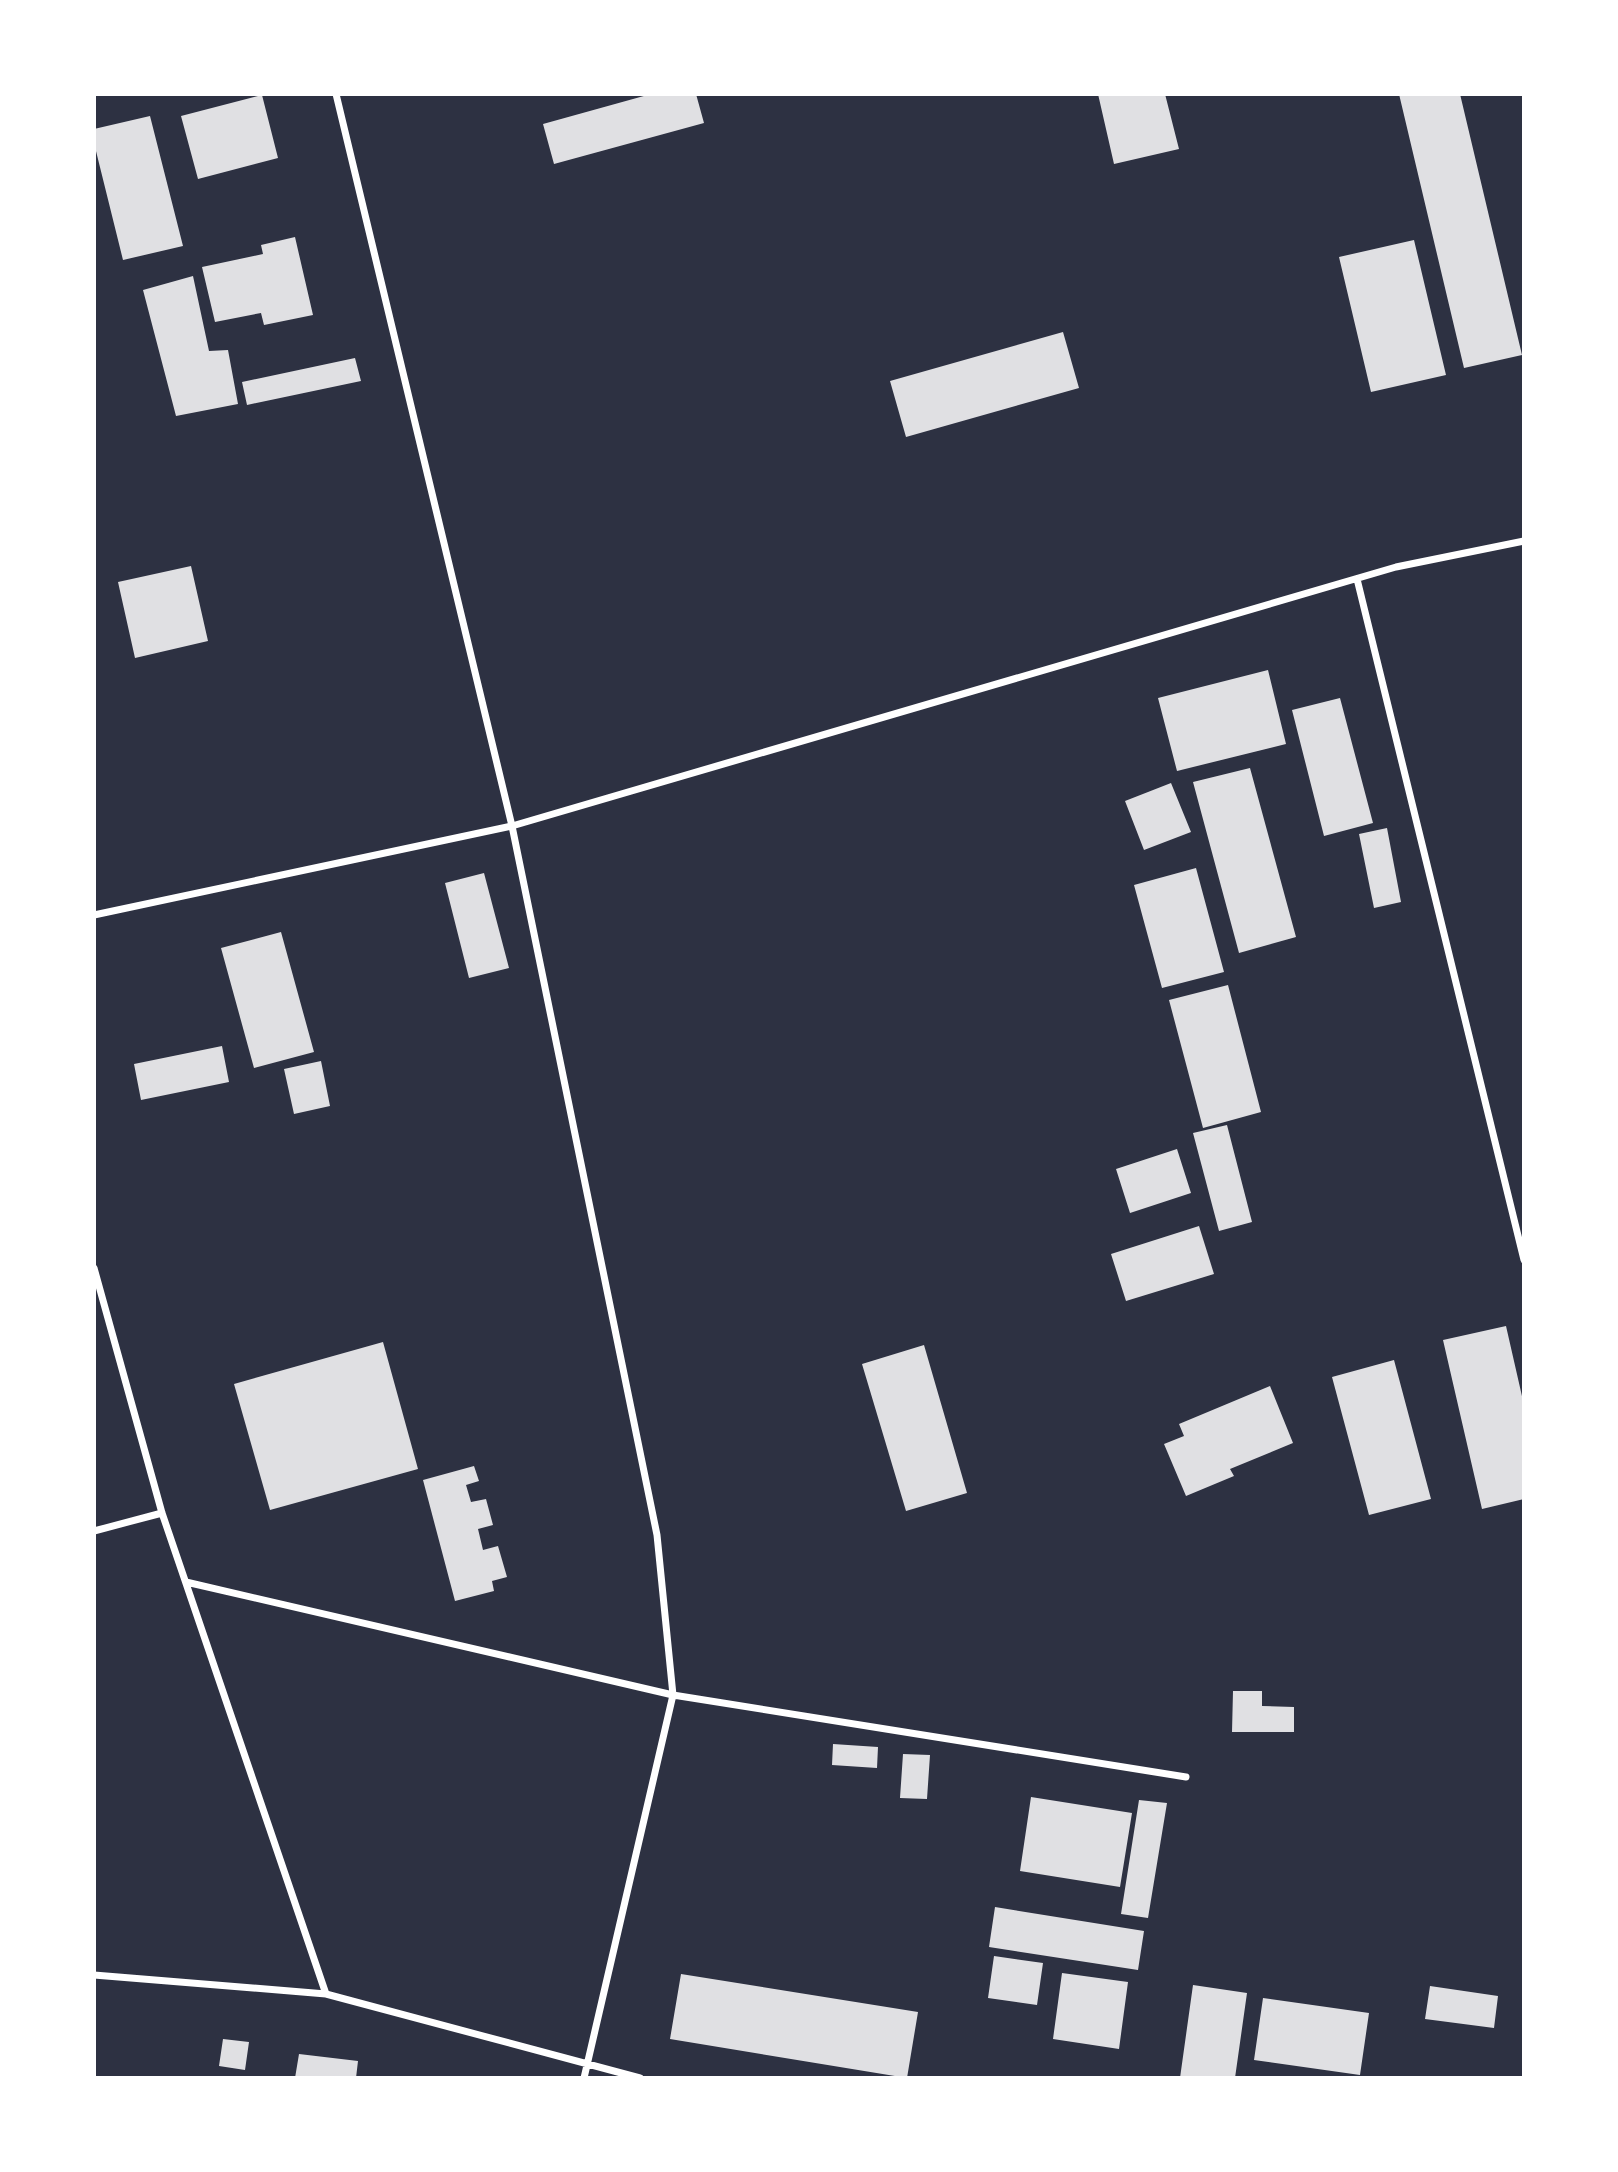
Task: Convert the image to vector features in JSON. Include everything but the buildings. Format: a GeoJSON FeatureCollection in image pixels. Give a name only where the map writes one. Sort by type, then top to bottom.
{"type":"FeatureCollection","features":[{"type":"Feature","properties":{"kind":"street"},"geometry":{"type":"LineString","coordinates":[[336,94],[512,825],[657,1535],[673,1695],[584,2077]]}},
{"type":"Feature","properties":{"kind":"street"},"geometry":{"type":"LineString","coordinates":[[94,915],[512,825],[1396,567],[1524,541]]}},
{"type":"Feature","properties":{"kind":"street"},"geometry":{"type":"LineString","coordinates":[[1357,579],[1524,1260]]}},
{"type":"Feature","properties":{"kind":"street"},"geometry":{"type":"LineString","coordinates":[[94,1268],[162,1513],[326,1994]]}},
{"type":"Feature","properties":{"kind":"street"},"geometry":{"type":"LineString","coordinates":[[94,1531],[162,1513]]}},
{"type":"Feature","properties":{"kind":"street"},"geometry":{"type":"LineString","coordinates":[[186,1582],[673,1695],[1186,1777]]}},
{"type":"Feature","properties":{"kind":"street"},"geometry":{"type":"LineString","coordinates":[[94,1975],[326,1994],[640,2077]]}}]}
